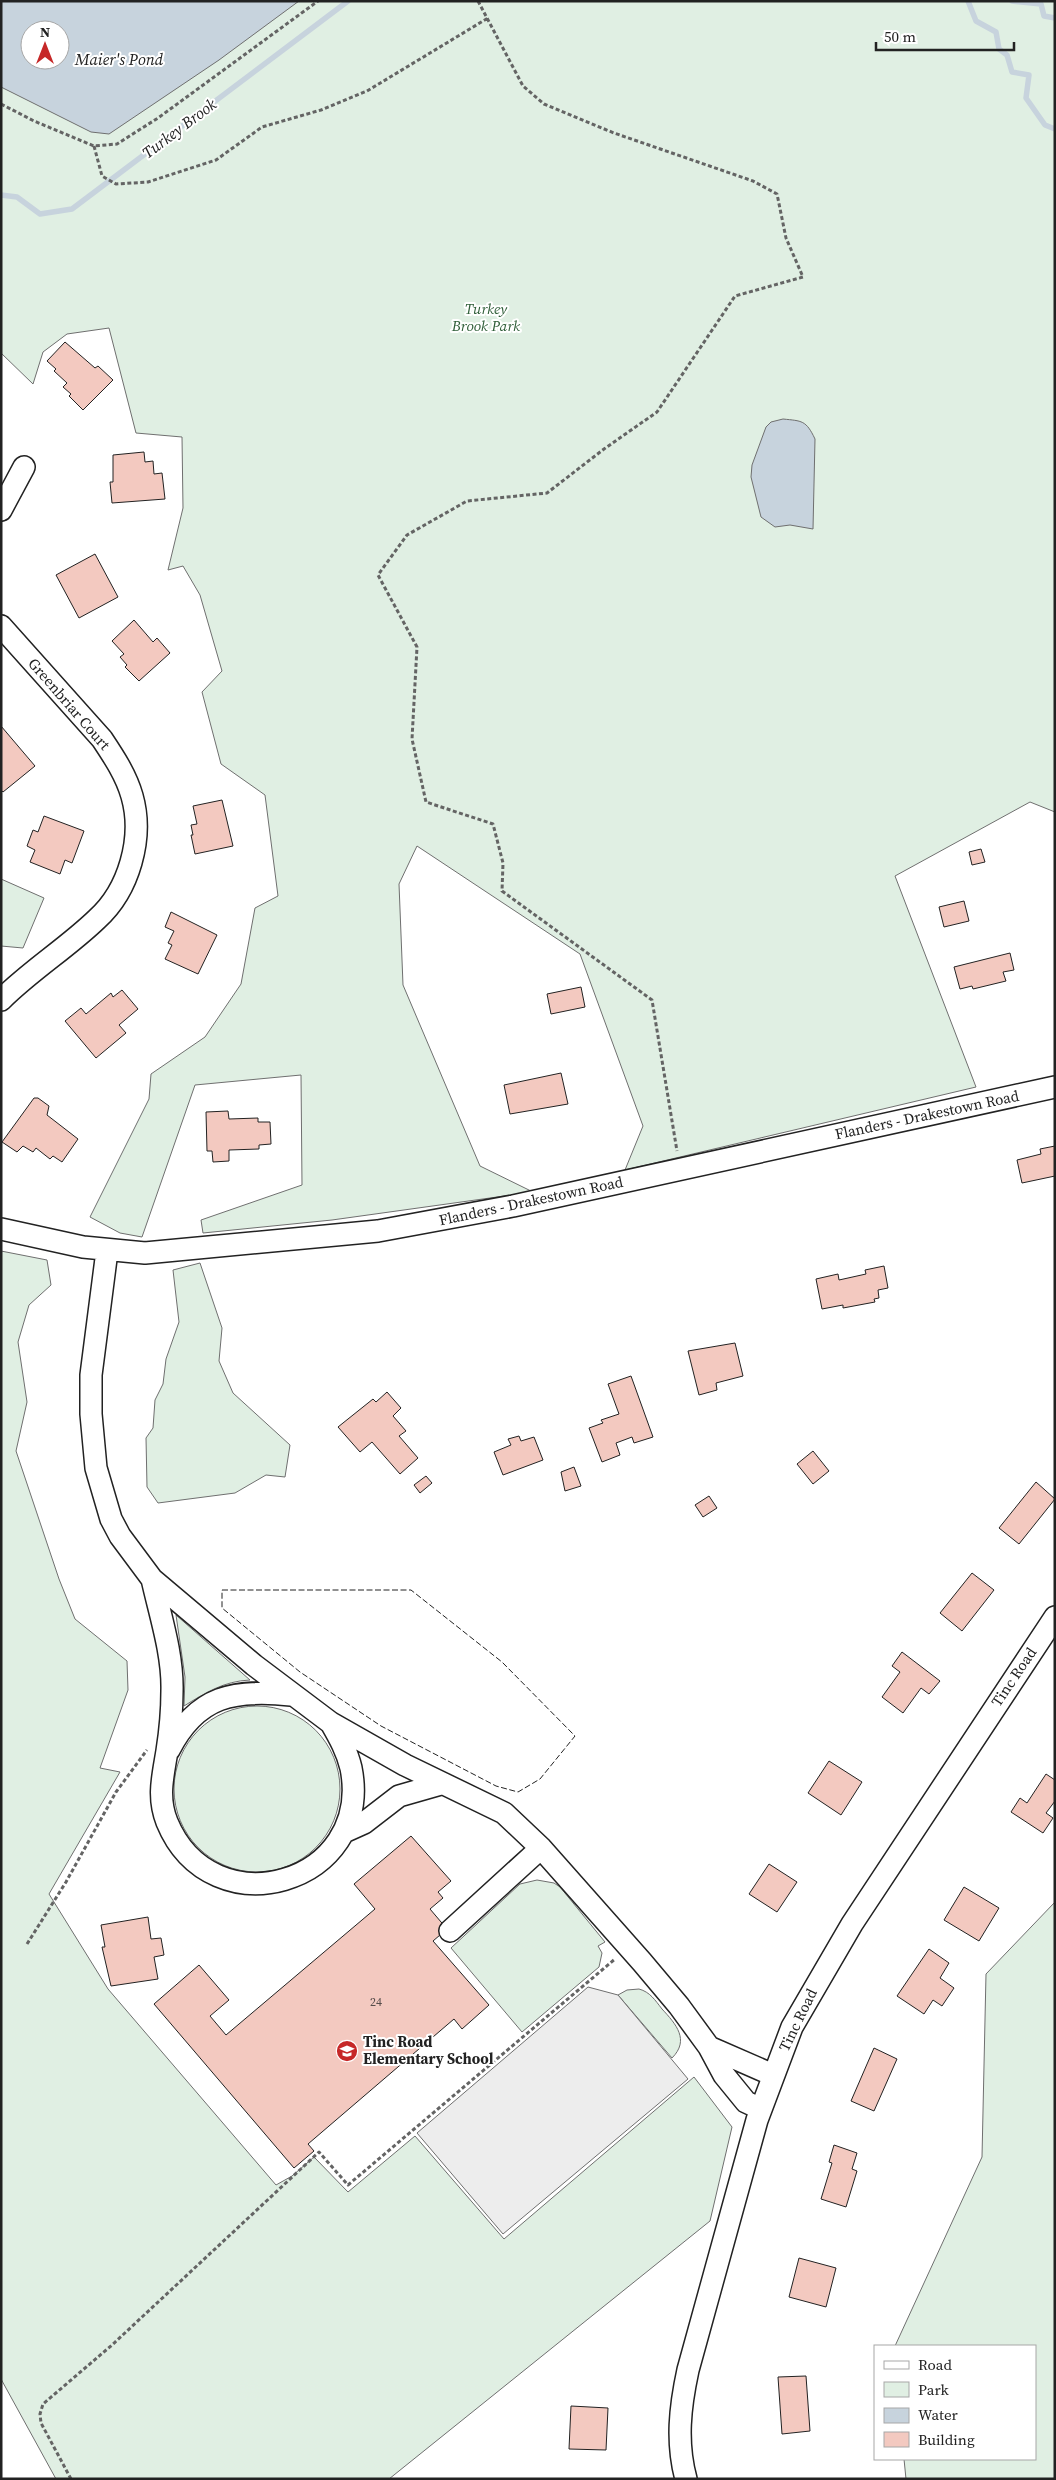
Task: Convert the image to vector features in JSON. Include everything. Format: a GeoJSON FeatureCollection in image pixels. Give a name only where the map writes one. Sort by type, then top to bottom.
{"type":"FeatureCollection","features":[{"type":"Feature","properties":{"kind":"street"},"geometry":{"type":"LineString","coordinates":[[1,510],[24,466]]}},
{"type":"Feature","properties":{"kind":"street","name":"Greenbriar Court"},"geometry":{"type":"LineString","coordinates":[[1,626],[102,739],[115,757],[132,796],[135,833],[126,877],[110,906],[97,919],[18,983],[1,1000]]}},
{"type":"Feature","properties":{"kind":"street","name":"Flanders - Drakestown Road"},"geometry":{"type":"LineString","coordinates":[[1,1229],[108,1251],[158,1253],[378,1231],[439,1221],[1055,1086]]}},
{"type":"Feature","properties":{"kind":"street"},"geometry":{"type":"LineString","coordinates":[[108,1251],[92,1375],[91,1414],[96,1468],[111,1519],[120,1536],[152,1579],[291,1695],[331,1722],[441,1784],[476,1798],[504,1813],[541,1848],[679,2006],[709,2047],[724,2075],[746,2102],[761,2109]]}},
{"type":"Feature","properties":{"kind":"street"},"geometry":{"type":"LineString","coordinates":[[152,1579],[170,1664],[172,1690],[167,1752],[161,1779],[165,1817],[183,1849],[211,1873],[228,1880],[247,1884],[286,1880],[303,1873],[320,1861],[344,1832],[351,1810],[352,1777],[343,1744],[331,1722]]}},
{"type":"Feature","properties":{"kind":"street","name":"Tinc Road"},"geometry":{"type":"LineString","coordinates":[[686,2479],[679,2439],[683,2394],[693,2347],[761,2109],[792,2027],[821,1974],[885,1873],[1055,1617]]}},
{"type":"Feature","properties":{"kind":"street"},"geometry":{"type":"LineString","coordinates":[[167,1752],[182,1728],[192,1717],[205,1707],[223,1698],[257,1692],[291,1695]]}},
{"type":"Feature","properties":{"kind":"street"},"geometry":{"type":"LineString","coordinates":[[344,1832],[364,1823],[399,1796],[441,1784]]}},
{"type":"Feature","properties":{"kind":"street"},"geometry":{"type":"LineString","coordinates":[[450,1931],[541,1848]]}},
{"type":"Feature","properties":{"kind":"street"},"geometry":{"type":"LineString","coordinates":[[709,2047],[773,2075]]}},
{"type":"Feature","properties":{"kind":"path"},"geometry":{"type":"LineString","coordinates":[[1,104],[34,121],[94,146],[117,144],[158,118],[318,1]]}},
{"type":"Feature","properties":{"kind":"path"},"geometry":{"type":"LineString","coordinates":[[478,1],[523,86],[544,104],[614,133],[753,181],[777,194],[786,238],[802,277],[735,296],[657,412],[604,449],[547,493],[467,501],[407,535],[378,575],[417,647],[412,739],[426,802],[493,824],[503,863],[502,891],[652,1000],[680,1169]]}},
{"type":"Feature","properties":{"kind":"path"},"geometry":{"type":"LineString","coordinates":[[94,146],[102,176],[116,184],[148,182],[216,160],[262,128],[321,110],[366,91],[488,18]]}},
{"type":"Feature","properties":{"kind":"path"},"geometry":{"type":"LineString","coordinates":[[27,1944],[66,1882],[116,1792],[153,1742],[169,1730]]}},
{"type":"Feature","properties":{"kind":"path"},"geometry":{"type":"LineString","coordinates":[[70,2479],[41,2423],[40,2414],[43,2404],[112,2345],[319,2152],[348,2185],[629,1947]]}},
{"type":"Feature","properties":{"kind":"green space","name":"Turkey Brook Park"},"geometry":{"type":"Polygon","coordinates":[[[1,1],[1055,1],[1055,812],[1030,802],[895,876],[976,1087],[625,1170],[643,1126],[580,954],[417,846],[399,884],[403,985],[480,1166],[533,1192],[332,1220],[203,1233],[201,1220],[302,1185],[301,1075],[195,1085],[142,1237],[120,1233],[90,1217],[149,1099],[151,1074],[205,1037],[241,984],[255,908],[278,896],[265,795],[221,764],[202,692],[222,671],[200,595],[183,566],[168,570],[183,508],[182,437],[136,433],[109,328],[67,334],[43,352],[33,384],[1,353],[1,1]]]}},
{"type":"Feature","properties":{"kind":"green space"},"geometry":{"type":"Polygon","coordinates":[[[1,879],[44,898],[23,948],[1,946],[1,879]]]}},
{"type":"Feature","properties":{"kind":"green space"},"geometry":{"type":"Polygon","coordinates":[[[1,1251],[47,1260],[51,1285],[29,1305],[18,1342],[27,1402],[16,1451],[59,1579],[75,1619],[127,1661],[128,1690],[100,1768],[120,1772],[49,1894],[108,1989],[276,2185],[292,2176],[314,2157],[348,2192],[415,2136],[504,2239],[694,2077],[732,2127],[710,2221],[389,2479],[56,2479],[1,2379],[1,1251]]]}},
{"type":"Feature","properties":{"kind":"green space"},"geometry":{"type":"Polygon","coordinates":[[[200,1263],[222,1328],[219,1361],[233,1393],[290,1445],[285,1477],[266,1475],[235,1493],[158,1503],[147,1487],[146,1438],[153,1428],[155,1400],[163,1384],[166,1359],[179,1322],[173,1270],[200,1263]]]}},
{"type":"Feature","properties":{"kind":"green space"},"geometry":{"type":"Polygon","coordinates":[[[176,1615],[250,1680],[223,1685],[184,1706],[185,1677],[176,1615]]]}},
{"type":"Feature","properties":{"kind":"green space"},"geometry":{"type":"Polygon","coordinates":[[[265,1706],[281,1709],[296,1715],[310,1724],[322,1736],[331,1750],[337,1765],[340,1789],[339,1805],[331,1828],[322,1842],[310,1854],[296,1863],[281,1869],[249,1872],[233,1869],[218,1863],[204,1854],[192,1842],[183,1828],[177,1813],[174,1781],[177,1765],[183,1750],[192,1736],[204,1724],[218,1715],[233,1709],[265,1706]]]}},
{"type":"Feature","properties":{"kind":"green space"},"geometry":{"type":"Polygon","coordinates":[[[537,1880],[554,1883],[560,1887],[605,1942],[598,1946],[602,1953],[599,1967],[522,2032],[451,1948],[520,1884],[537,1880]]]}},
{"type":"Feature","properties":{"kind":"green space"},"geometry":{"type":"Polygon","coordinates":[[[1055,1902],[1055,2479],[906,2479],[904,2460],[1036,2460],[1036,2345],[895,2345],[982,2157],[986,1974],[1055,1902]]]}},
{"type":"Feature","properties":{"kind":"green space"},"geometry":{"type":"Polygon","coordinates":[[[639,1989],[649,1994],[655,2000],[672,2020],[679,2032],[680,2045],[672,2058],[618,1995],[627,1990],[639,1989]]]}},
{"type":"Feature","properties":{"kind":"shaded area"},"geometry":{"type":"Polygon","coordinates":[[[588,1987],[618,1995],[688,2079],[503,2234],[417,2133],[588,1987]]]}},
{"type":"Feature","properties":{"kind":"water","name":"Maier's Pond"},"geometry":{"type":"Polygon","coordinates":[[[1,1],[299,1],[219,60],[109,134],[91,132],[1,87],[1,1]]]}},
{"type":"Feature","properties":{"kind":"water"},"geometry":{"type":"Polygon","coordinates":[[[783,419],[803,423],[809,428],[815,439],[813,529],[790,525],[775,527],[761,517],[751,477],[752,465],[766,427],[771,422],[783,419]]]}},
{"type":"Feature","properties":{"kind":"building"},"geometry":{"type":"Polygon","coordinates":[[[65,342],[95,368],[98,366],[113,380],[83,410],[63,387],[67,383],[54,371],[56,369],[47,361],[65,342]]]}},
{"type":"Feature","properties":{"kind":"building"},"geometry":{"type":"Polygon","coordinates":[[[144,452],[145,462],[153,461],[154,474],[162,473],[165,499],[112,503],[110,482],[113,482],[113,455],[144,452]]]}},
{"type":"Feature","properties":{"kind":"building"},"geometry":{"type":"Polygon","coordinates":[[[95,554],[118,597],[79,618],[56,575],[95,554]]]}},
{"type":"Feature","properties":{"kind":"building"},"geometry":{"type":"Polygon","coordinates":[[[134,620],[153,642],[157,638],[170,653],[139,681],[125,667],[127,665],[120,657],[124,654],[112,641],[134,620]]]}},
{"type":"Feature","properties":{"kind":"building"},"geometry":{"type":"Polygon","coordinates":[[[1,726],[35,766],[3,792],[1,790],[1,726]]]}},
{"type":"Feature","properties":{"kind":"building"},"geometry":{"type":"Polygon","coordinates":[[[222,800],[233,846],[195,854],[191,825],[197,824],[193,806],[222,800]]]}},
{"type":"Feature","properties":{"kind":"building"},"geometry":{"type":"Polygon","coordinates":[[[44,816],[84,831],[72,863],[65,860],[60,874],[30,862],[35,850],[27,846],[33,830],[38,832],[44,816]]]}},
{"type":"Feature","properties":{"kind":"building"},"geometry":{"type":"Polygon","coordinates":[[[981,849],[985,862],[972,865],[969,852],[981,849]]]}},
{"type":"Feature","properties":{"kind":"building"},"geometry":{"type":"Polygon","coordinates":[[[964,901],[969,921],[944,927],[939,907],[964,901]]]}},
{"type":"Feature","properties":{"kind":"building"},"geometry":{"type":"Polygon","coordinates":[[[171,912],[217,935],[198,974],[165,959],[172,945],[168,943],[174,931],[165,927],[171,912]]]}},
{"type":"Feature","properties":{"kind":"building"},"geometry":{"type":"Polygon","coordinates":[[[1010,953],[1014,970],[1003,972],[1006,981],[973,989],[972,986],[960,989],[954,967],[1010,953]]]}},
{"type":"Feature","properties":{"kind":"building"},"geometry":{"type":"Polygon","coordinates":[[[581,987],[585,1007],[551,1014],[547,994],[581,987]]]}},
{"type":"Feature","properties":{"kind":"building"},"geometry":{"type":"Polygon","coordinates":[[[122,990],[138,1009],[119,1025],[126,1033],[96,1058],[65,1021],[81,1008],[86,1014],[111,993],[113,997],[122,990]]]}},
{"type":"Feature","properties":{"kind":"building"},"geometry":{"type":"Polygon","coordinates":[[[561,1073],[568,1104],[510,1114],[504,1085],[561,1073]]]}},
{"type":"Feature","properties":{"kind":"building"},"geometry":{"type":"Polygon","coordinates":[[[34,1098],[38,1098],[49,1106],[47,1115],[78,1139],[62,1162],[53,1156],[50,1159],[36,1148],[33,1152],[23,1146],[17,1152],[2,1142],[34,1098]]]}},
{"type":"Feature","properties":{"kind":"building"},"geometry":{"type":"Polygon","coordinates":[[[228,1111],[229,1119],[258,1118],[258,1122],[270,1122],[271,1144],[259,1145],[259,1149],[229,1150],[229,1161],[213,1162],[212,1151],[207,1151],[206,1112],[228,1111]]]}},
{"type":"Feature","properties":{"kind":"building"},"geometry":{"type":"Polygon","coordinates":[[[1055,1146],[1055,1176],[1022,1183],[1017,1160],[1041,1154],[1040,1149],[1055,1146]]]}},
{"type":"Feature","properties":{"kind":"building"},"geometry":{"type":"Polygon","coordinates":[[[884,1266],[888,1288],[878,1290],[879,1298],[874,1299],[875,1302],[843,1308],[843,1305],[822,1309],[816,1279],[838,1274],[839,1280],[866,1274],[865,1270],[884,1266]]]}},
{"type":"Feature","properties":{"kind":"building"},"geometry":{"type":"Polygon","coordinates":[[[735,1343],[743,1376],[716,1383],[717,1390],[699,1395],[688,1351],[735,1343]]]}},
{"type":"Feature","properties":{"kind":"building"},"geometry":{"type":"Polygon","coordinates":[[[631,1376],[653,1437],[634,1443],[632,1437],[616,1443],[620,1455],[602,1462],[589,1428],[603,1423],[601,1420],[619,1414],[608,1384],[631,1376]]]}},
{"type":"Feature","properties":{"kind":"building"},"geometry":{"type":"Polygon","coordinates":[[[387,1392],[401,1408],[393,1416],[406,1431],[399,1436],[418,1458],[400,1474],[372,1442],[360,1452],[338,1427],[373,1399],[376,1402],[387,1392]]]}},
{"type":"Feature","properties":{"kind":"building"},"geometry":{"type":"Polygon","coordinates":[[[519,1436],[521,1441],[534,1437],[543,1460],[503,1475],[494,1452],[511,1445],[508,1439],[519,1436]]]}},
{"type":"Feature","properties":{"kind":"building"},"geometry":{"type":"Polygon","coordinates":[[[813,1451],[829,1471],[813,1484],[797,1464],[813,1451]]]}},
{"type":"Feature","properties":{"kind":"building"},"geometry":{"type":"Polygon","coordinates":[[[574,1467],[581,1486],[565,1491],[561,1472],[574,1467]]]}},
{"type":"Feature","properties":{"kind":"building"},"geometry":{"type":"Polygon","coordinates":[[[426,1476],[432,1483],[420,1493],[414,1485],[426,1476]]]}},
{"type":"Feature","properties":{"kind":"building"},"geometry":{"type":"Polygon","coordinates":[[[1036,1482],[1055,1499],[1019,1544],[999,1528],[1036,1482]]]}},
{"type":"Feature","properties":{"kind":"building"},"geometry":{"type":"Polygon","coordinates":[[[709,1496],[717,1508],[703,1517],[695,1505],[709,1496]]]}},
{"type":"Feature","properties":{"kind":"building"},"geometry":{"type":"Polygon","coordinates":[[[972,1573],[994,1590],[962,1631],[940,1613],[972,1573]]]}},
{"type":"Feature","properties":{"kind":"building"},"geometry":{"type":"Polygon","coordinates":[[[902,1652],[940,1681],[929,1694],[921,1688],[903,1713],[882,1697],[900,1672],[892,1666],[902,1652]]]}},
{"type":"Feature","properties":{"kind":"building"},"geometry":{"type":"Polygon","coordinates":[[[829,1761],[862,1782],[841,1815],[808,1793],[829,1761]]]}},
{"type":"Feature","properties":{"kind":"building"},"geometry":{"type":"Polygon","coordinates":[[[1046,1774],[1055,1780],[1055,1801],[1046,1813],[1053,1818],[1043,1833],[1011,1812],[1020,1798],[1027,1803],[1046,1774]]]}},
{"type":"Feature","properties":{"kind":"building","name":"Tinc Road Elementary School"},"geometry":{"type":"Polygon","coordinates":[[[411,1836],[451,1881],[438,1892],[443,1898],[430,1909],[447,1929],[433,1941],[489,2005],[462,2029],[454,2019],[308,2144],[314,2151],[294,2168],[154,2004],[199,1965],[229,2000],[210,2016],[226,2035],[375,1909],[354,1884],[411,1836]]]}},
{"type":"Feature","properties":{"kind":"building"},"geometry":{"type":"Polygon","coordinates":[[[769,1864],[797,1882],[777,1912],[749,1894],[769,1864]]]}},
{"type":"Feature","properties":{"kind":"building"},"geometry":{"type":"Polygon","coordinates":[[[964,1887],[999,1908],[979,1941],[944,1920],[964,1887]]]}},
{"type":"Feature","properties":{"kind":"building"},"geometry":{"type":"Polygon","coordinates":[[[148,1917],[151,1939],[161,1938],[164,1955],[154,1957],[158,1979],[111,1986],[102,1947],[105,1947],[101,1925],[148,1917]]]}},
{"type":"Feature","properties":{"kind":"building"},"geometry":{"type":"Polygon","coordinates":[[[929,1949],[949,1963],[940,1978],[954,1988],[942,2006],[933,2000],[924,2014],[897,1996],[929,1949]]]}},
{"type":"Feature","properties":{"kind":"building"},"geometry":{"type":"Polygon","coordinates":[[[874,2048],[897,2059],[874,2111],[851,2101],[874,2048]]]}},
{"type":"Feature","properties":{"kind":"building"},"geometry":{"type":"Polygon","coordinates":[[[834,2145],[857,2153],[852,2169],[857,2171],[846,2207],[821,2199],[832,2163],[829,2162],[834,2145]]]}},
{"type":"Feature","properties":{"kind":"building"},"geometry":{"type":"Polygon","coordinates":[[[799,2258],[836,2268],[826,2307],[789,2297],[799,2258]]]}},
{"type":"Feature","properties":{"kind":"building"},"geometry":{"type":"Polygon","coordinates":[[[806,2376],[810,2431],[782,2434],[778,2377],[806,2376]]]}},
{"type":"Feature","properties":{"kind":"building"},"geometry":{"type":"Polygon","coordinates":[[[571,2406],[608,2408],[606,2450],[569,2449],[571,2406]]]}},
{"type":"Feature","properties":{"kind":"waterway","name":"Turkey Brook"},"geometry":{"type":"LineString","coordinates":[[1,195],[17,197],[40,214],[72,209],[348,1]]}},
{"type":"Feature","properties":{"kind":"waterway"},"geometry":{"type":"LineString","coordinates":[[968,1],[976,21],[996,32],[999,49],[1007,55],[1012,72],[1029,75],[1026,98],[1045,125],[1055,129]]}},
{"type":"Feature","properties":{"kind":"waterway"},"geometry":{"type":"LineString","coordinates":[[1012,1],[1041,4],[1044,16],[1055,18]]}},
{"type":"Feature","properties":{"kind":"fence"},"geometry":{"type":"LineString","coordinates":[[222,1590],[411,1590],[502,1662],[575,1736],[540,1779],[518,1792],[496,1786],[381,1726],[300,1672],[222,1608],[222,1590]]}},
{"type":"Feature","properties":{"kind":"place","name":"Tinc Road Elementary School"},"geometry":{"type":"Point","coordinates":[347,2051]}}]}
